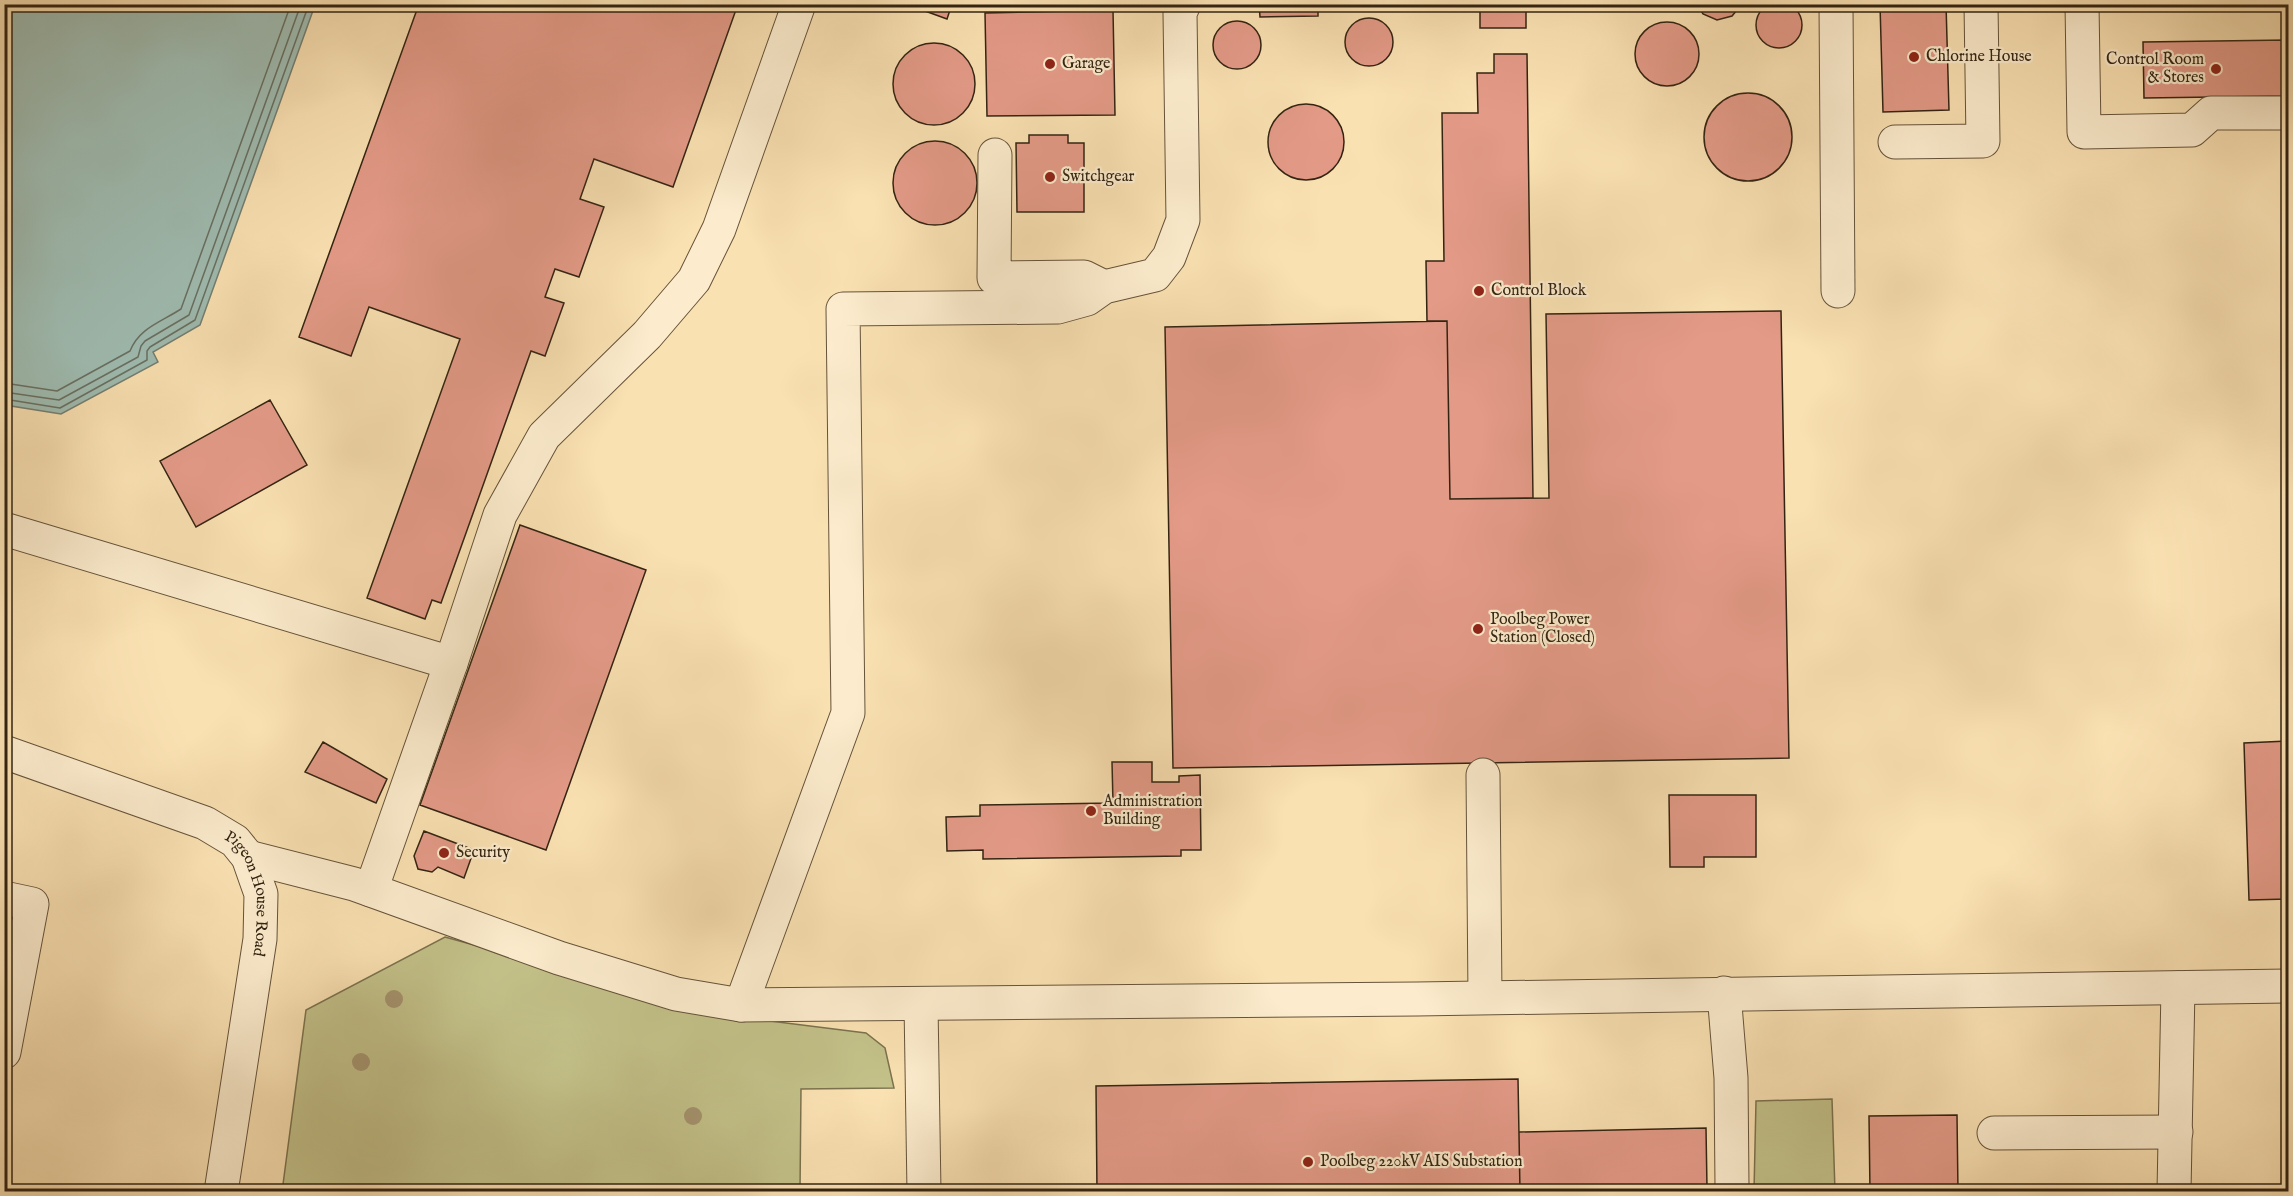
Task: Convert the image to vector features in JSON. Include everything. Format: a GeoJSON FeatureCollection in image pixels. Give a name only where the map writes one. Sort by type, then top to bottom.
{"type":"FeatureCollection","features":[{"type":"Feature","properties":{"kind":"street"},"geometry":{"type":"LineString","coordinates":[[371,890],[451,663],[500,515],[544,436],[647,335],[694,280],[719,229],[799,4]]}},
{"type":"Feature","properties":{"kind":"street"},"geometry":{"type":"LineString","coordinates":[[741,1005],[848,713],[843,309],[1058,307],[1087,298],[1104,287],[1155,275],[1169,257],[1182,220],[1180,13],[1184,4]]}},
{"type":"Feature","properties":{"kind":"street"},"geometry":{"type":"LineString","coordinates":[[1836,4],[1838,291]]}},
{"type":"Feature","properties":{"kind":"street"},"geometry":{"type":"LineString","coordinates":[[1895,142],[1983,141],[1981,4]]}},
{"type":"Feature","properties":{"kind":"street"},"geometry":{"type":"LineString","coordinates":[[2082,4],[2084,132],[2192,130],[2211,113],[2289,113]]}},
{"type":"Feature","properties":{"kind":"street"},"geometry":{"type":"LineString","coordinates":[[995,155],[994,278],[1084,277],[1104,287]]}},
{"type":"Feature","properties":{"kind":"street"},"geometry":{"type":"LineString","coordinates":[[4,529],[451,663]]}},
{"type":"Feature","properties":{"kind":"street","name":"Pigeon House Road"},"geometry":{"type":"LineString","coordinates":[[4,752],[205,822],[236,841],[248,857],[261,894],[260,939],[221,1191]]}},
{"type":"Feature","properties":{"kind":"street"},"geometry":{"type":"LineString","coordinates":[[1483,775],[1485,997]]}},
{"type":"Feature","properties":{"kind":"street"},"geometry":{"type":"LineString","coordinates":[[248,857],[354,884],[559,958],[676,994],[741,1005],[2289,986]]}},
{"type":"Feature","properties":{"kind":"street"},"geometry":{"type":"LineString","coordinates":[[4,898],[32,904],[4,1052]]}},
{"type":"Feature","properties":{"kind":"street"},"geometry":{"type":"LineString","coordinates":[[2174,1191],[2178,988]]}},
{"type":"Feature","properties":{"kind":"street"},"geometry":{"type":"LineString","coordinates":[[1724,993],[1731,1077],[1732,1175],[1730,1191]]}},
{"type":"Feature","properties":{"kind":"street"},"geometry":{"type":"LineString","coordinates":[[921,1004],[924,1191]]}},
{"type":"Feature","properties":{"kind":"street"},"geometry":{"type":"LineString","coordinates":[[1994,1133],[2176,1132]]}},
{"type":"Feature","properties":{"kind":"shaded area"},"geometry":{"type":"Polygon","coordinates":[[[445,937],[730,1016],[866,1033],[885,1048],[894,1088],[801,1089],[800,1191],[282,1192],[306,1010],[445,937]]]}},
{"type":"Feature","properties":{"kind":"shaded area"},"geometry":{"type":"Polygon","coordinates":[[[1832,1099],[1835,1191],[1754,1191],[1756,1101],[1832,1099]]]}},
{"type":"Feature","properties":{"kind":"water"},"geometry":{"type":"Polygon","coordinates":[[[4,5],[315,5],[200,325],[153,352],[158,362],[61,414],[5,405],[4,5]]]}},
{"type":"Feature","properties":{"kind":"building"},"geometry":{"type":"Polygon","coordinates":[[[1779,2],[1788,3],[1795,9],[1801,16],[1801,34],[1795,41],[1788,47],[1779,48],[1770,47],[1763,41],[1757,34],[1756,25],[1757,16],[1763,9],[1770,3],[1779,2]]]}},
{"type":"Feature","properties":{"kind":"building"},"geometry":{"type":"Polygon","coordinates":[[[419,4],[738,4],[673,187],[594,159],[580,199],[604,207],[579,277],[555,269],[545,297],[564,303],[545,356],[531,351],[441,603],[432,600],[425,619],[367,598],[460,339],[369,307],[351,356],[299,337],[419,4]]]}},
{"type":"Feature","properties":{"kind":"building"},"geometry":{"type":"Polygon","coordinates":[[[915,4],[952,4],[947,19],[914,7],[915,4]]]}},
{"type":"Feature","properties":{"kind":"building"},"geometry":{"type":"Polygon","coordinates":[[[1259,4],[1318,4],[1318,16],[1260,17],[1259,4]]]}},
{"type":"Feature","properties":{"kind":"building"},"geometry":{"type":"Polygon","coordinates":[[[1480,4],[1526,4],[1526,28],[1480,28],[1480,4]]]}},
{"type":"Feature","properties":{"kind":"building"},"geometry":{"type":"Polygon","coordinates":[[[1697,4],[1742,4],[1732,16],[1717,20],[1703,14],[1697,4]]]}},
{"type":"Feature","properties":{"kind":"building","name":"Chlorine House"},"geometry":{"type":"Polygon","coordinates":[[[1880,4],[1946,4],[1949,110],[1883,112],[1880,4]]]}},
{"type":"Feature","properties":{"kind":"building","name":"Garage"},"geometry":{"type":"Polygon","coordinates":[[[1113,10],[1115,115],[987,116],[985,13],[1113,10]]]}},
{"type":"Feature","properties":{"kind":"building"},"geometry":{"type":"Polygon","coordinates":[[[1369,18],[1386,25],[1393,42],[1386,59],[1369,66],[1352,59],[1345,42],[1352,25],[1369,18]]]}},
{"type":"Feature","properties":{"kind":"building"},"geometry":{"type":"Polygon","coordinates":[[[1237,21],[1254,28],[1261,45],[1254,62],[1237,69],[1220,62],[1213,45],[1220,28],[1237,21]]]}},
{"type":"Feature","properties":{"kind":"building"},"geometry":{"type":"Polygon","coordinates":[[[1661,22],[1673,22],[1690,31],[1697,42],[1699,54],[1697,66],[1690,77],[1673,86],[1661,86],[1649,81],[1640,72],[1635,60],[1635,48],[1640,36],[1649,27],[1661,22]]]}},
{"type":"Feature","properties":{"kind":"building","name":"Control Room & Stores"},"geometry":{"type":"Polygon","coordinates":[[[2288,40],[2288,96],[2144,98],[2143,42],[2288,40]]]}},
{"type":"Feature","properties":{"kind":"building"},"geometry":{"type":"Polygon","coordinates":[[[934,43],[950,46],[963,55],[972,68],[975,84],[972,100],[963,113],[950,122],[934,125],[918,122],[905,113],[896,100],[893,84],[896,68],[905,55],[918,46],[934,43]]]}},
{"type":"Feature","properties":{"kind":"building","name":"Control Block"},"geometry":{"type":"Polygon","coordinates":[[[1494,54],[1527,54],[1533,498],[1450,499],[1447,321],[1427,321],[1426,261],[1444,261],[1442,113],[1478,113],[1477,73],[1494,73],[1494,54]]]}},
{"type":"Feature","properties":{"kind":"building"},"geometry":{"type":"Polygon","coordinates":[[[1739,93],[1757,93],[1773,100],[1785,112],[1792,128],[1792,146],[1785,162],[1773,174],[1757,181],[1739,181],[1723,174],[1711,162],[1704,146],[1704,128],[1711,112],[1723,100],[1739,93]]]}},
{"type":"Feature","properties":{"kind":"building"},"geometry":{"type":"Polygon","coordinates":[[[1299,104],[1313,104],[1327,110],[1338,121],[1344,135],[1341,157],[1333,169],[1313,180],[1299,180],[1285,174],[1274,163],[1268,149],[1268,135],[1274,121],[1285,110],[1299,104]]]}},
{"type":"Feature","properties":{"kind":"building","name":"Switchgear"},"geometry":{"type":"Polygon","coordinates":[[[1029,135],[1068,135],[1068,143],[1084,143],[1084,212],[1017,212],[1016,143],[1029,143],[1029,135]]]}},
{"type":"Feature","properties":{"kind":"building"},"geometry":{"type":"Polygon","coordinates":[[[935,141],[951,144],[965,153],[974,167],[977,183],[974,199],[965,213],[951,222],[935,225],[919,222],[905,213],[896,199],[893,183],[896,167],[905,153],[919,144],[935,141]]]}},
{"type":"Feature","properties":{"kind":"building","name":"Poolbeg Power Station (Closed)"},"geometry":{"type":"Polygon","coordinates":[[[1781,311],[1789,758],[1173,768],[1165,327],[1447,321],[1450,499],[1549,498],[1546,314],[1781,311]]]}},
{"type":"Feature","properties":{"kind":"building"},"geometry":{"type":"Polygon","coordinates":[[[270,400],[307,465],[196,527],[160,461],[270,400]]]}},
{"type":"Feature","properties":{"kind":"building"},"geometry":{"type":"Polygon","coordinates":[[[520,525],[646,570],[546,850],[420,805],[520,525]]]}},
{"type":"Feature","properties":{"kind":"building"},"geometry":{"type":"Polygon","coordinates":[[[2288,741],[2288,899],[2249,900],[2244,743],[2288,741]]]}},
{"type":"Feature","properties":{"kind":"building"},"geometry":{"type":"Polygon","coordinates":[[[323,742],[387,779],[376,803],[305,772],[323,742]]]}},
{"type":"Feature","properties":{"kind":"building","name":"Administration Building"},"geometry":{"type":"Polygon","coordinates":[[[1112,762],[1152,762],[1152,782],[1179,782],[1179,776],[1200,775],[1201,850],[1181,850],[1181,856],[983,859],[983,850],[947,851],[946,817],[980,816],[980,805],[1113,803],[1112,762]]]}},
{"type":"Feature","properties":{"kind":"building"},"geometry":{"type":"Polygon","coordinates":[[[1669,795],[1756,795],[1756,857],[1704,857],[1704,867],[1670,867],[1669,795]]]}},
{"type":"Feature","properties":{"kind":"building","name":"Security"},"geometry":{"type":"Polygon","coordinates":[[[424,831],[474,850],[464,878],[438,867],[432,872],[418,869],[414,856],[424,831]]]}},
{"type":"Feature","properties":{"kind":"building","name":"Poolbeg 220kV AIS Substation"},"geometry":{"type":"Polygon","coordinates":[[[1518,1079],[1520,1192],[1097,1192],[1096,1086],[1518,1079]]]}},
{"type":"Feature","properties":{"kind":"building"},"geometry":{"type":"Polygon","coordinates":[[[1957,1115],[1958,1192],[1870,1192],[1869,1116],[1957,1115]]]}},
{"type":"Feature","properties":{"kind":"building"},"geometry":{"type":"Polygon","coordinates":[[[1706,1128],[1707,1188],[1520,1192],[1519,1132],[1706,1128]]]}},
{"type":"Feature","properties":{"kind":"place","name":"Chlorine House"},"geometry":{"type":"Point","coordinates":[1914,57]}},
{"type":"Feature","properties":{"kind":"place","name":"Garage"},"geometry":{"type":"Point","coordinates":[1050,64]}},
{"type":"Feature","properties":{"kind":"place","name":"Control Room & Stores"},"geometry":{"type":"Point","coordinates":[2216,69]}},
{"type":"Feature","properties":{"kind":"place","name":"Switchgear"},"geometry":{"type":"Point","coordinates":[1050,177]}},
{"type":"Feature","properties":{"kind":"place","name":"Control Block"},"geometry":{"type":"Point","coordinates":[1479,291]}},
{"type":"Feature","properties":{"kind":"place","name":"Poolbeg Power Station (Closed)"},"geometry":{"type":"Point","coordinates":[1478,629]}},
{"type":"Feature","properties":{"kind":"place","name":"Administration Building"},"geometry":{"type":"Point","coordinates":[1091,811]}},
{"type":"Feature","properties":{"kind":"place","name":"Security"},"geometry":{"type":"Point","coordinates":[444,853]}},
{"type":"Feature","properties":{"kind":"place","name":"Poolbeg 220kV AIS Substation"},"geometry":{"type":"Point","coordinates":[1308,1162]}}]}
